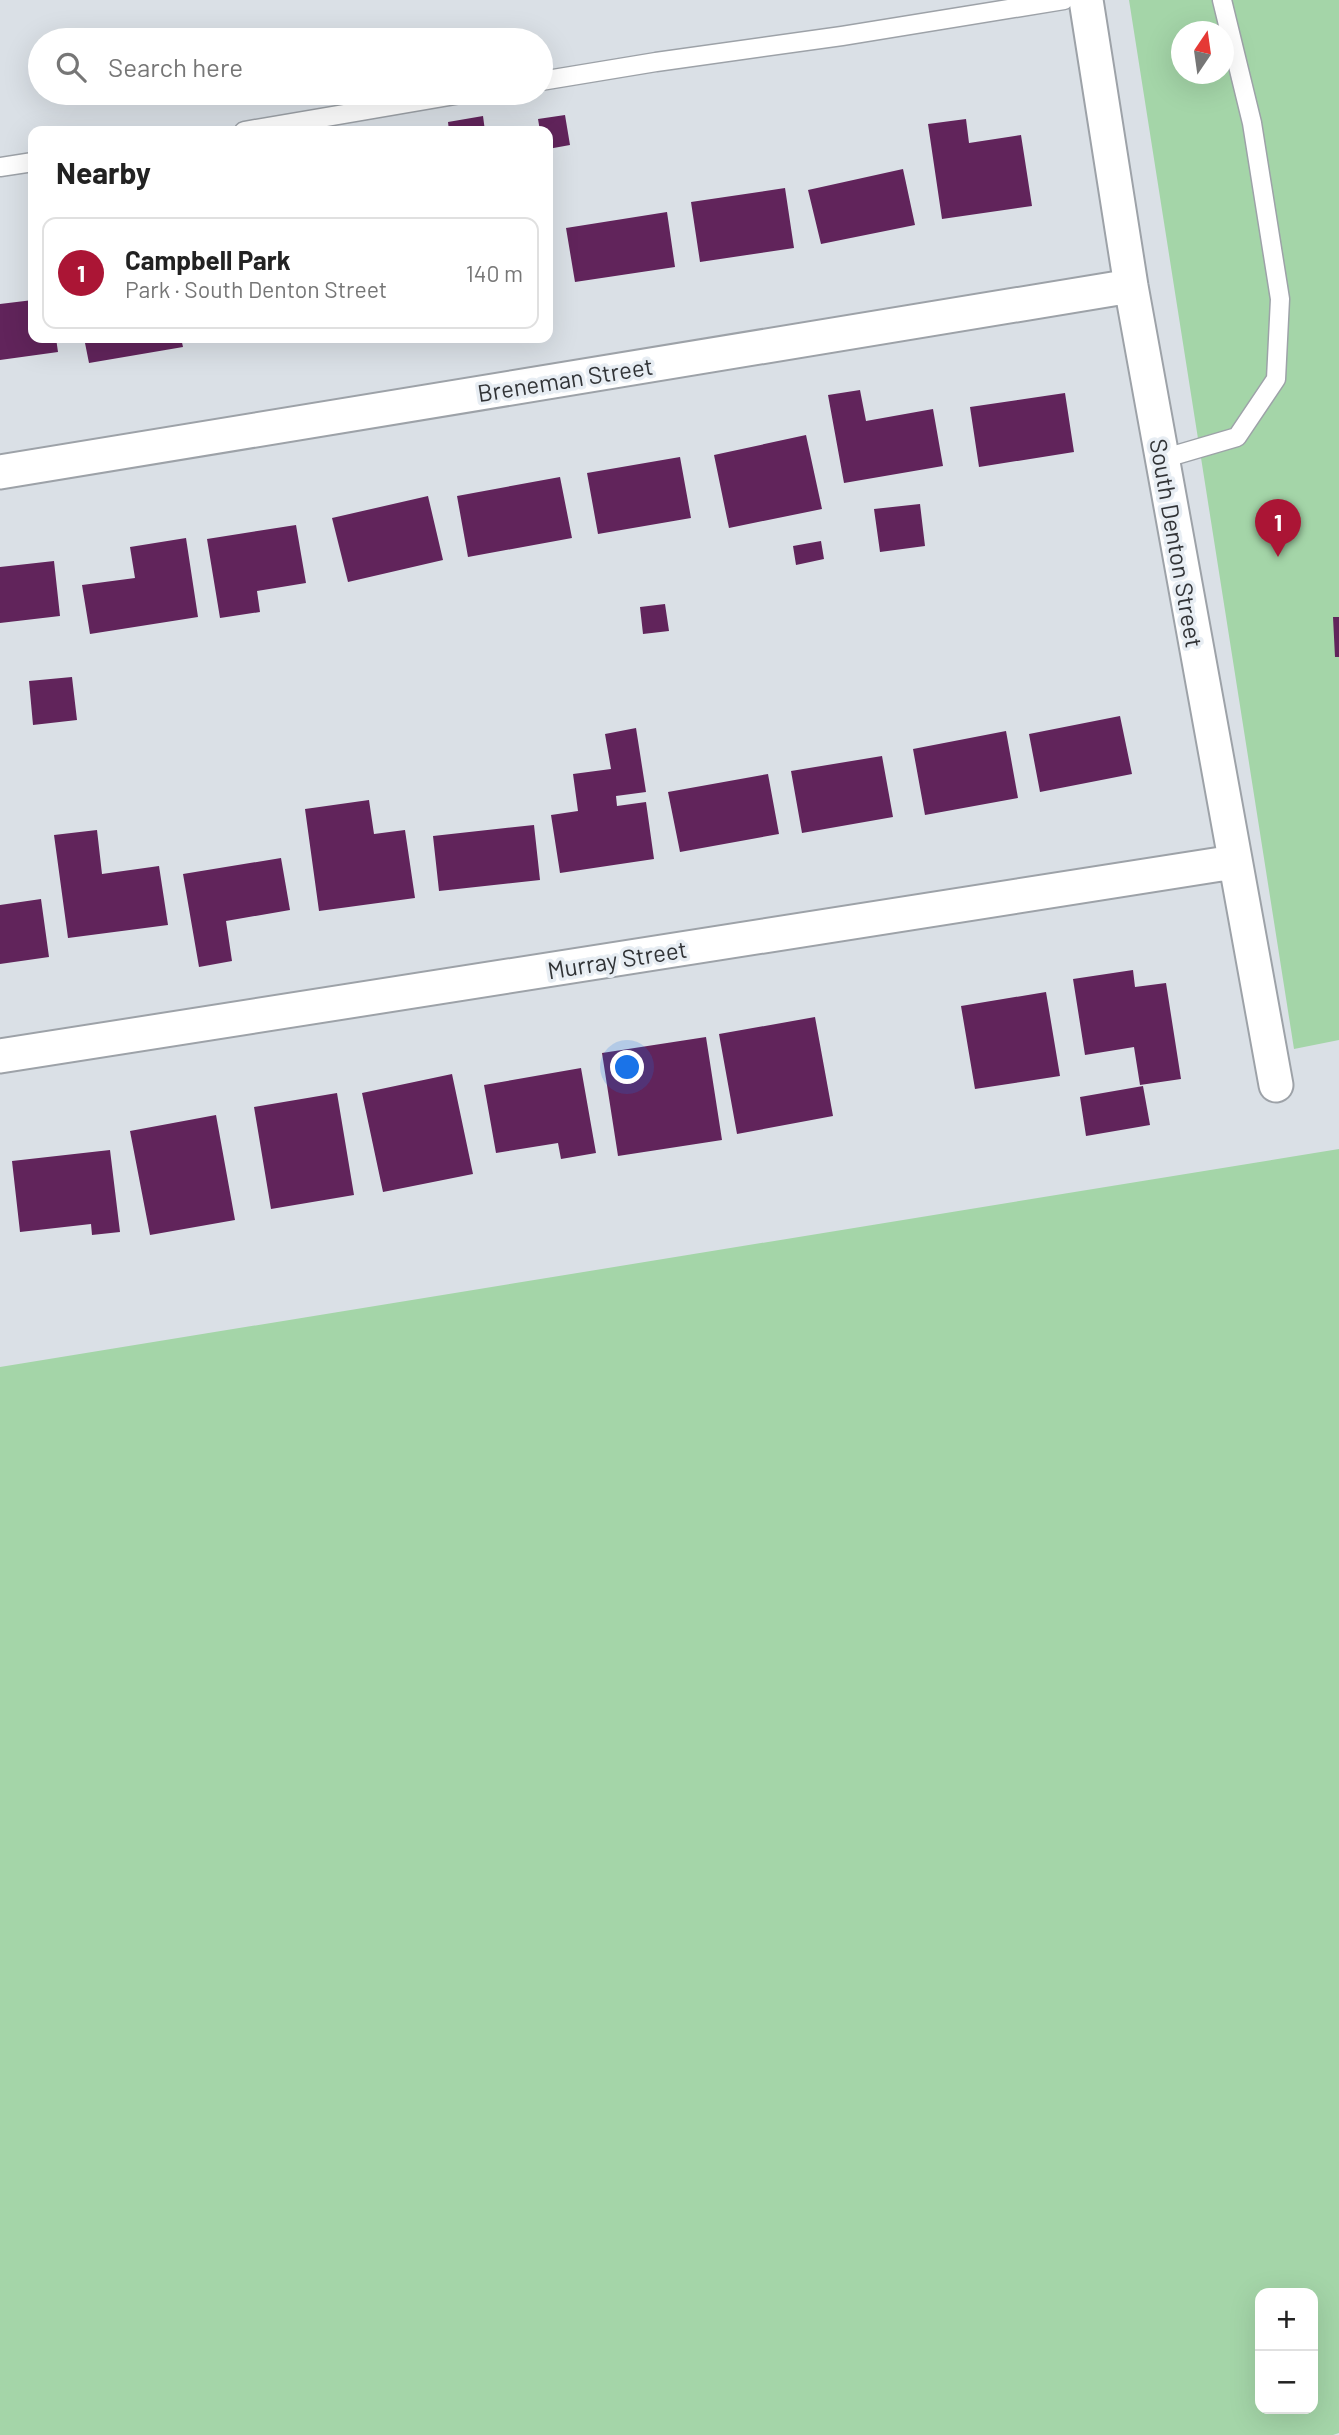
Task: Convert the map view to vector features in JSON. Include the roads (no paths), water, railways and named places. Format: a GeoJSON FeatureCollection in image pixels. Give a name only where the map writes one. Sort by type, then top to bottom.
{"type":"FeatureCollection","features":[{"type":"Feature","properties":{"kind":"street","name":"South Denton Street"},"geometry":{"type":"LineString","coordinates":[[1086,0],[1131,286],[1276,1085]]}},
{"type":"Feature","properties":{"kind":"street","name":"Breneman Street"},"geometry":{"type":"LineString","coordinates":[[0,472],[1131,286]]}},
{"type":"Feature","properties":{"kind":"street","name":"Murray Street"},"geometry":{"type":"LineString","coordinates":[[0,1056],[1234,862]]}},
{"type":"Feature","properties":{"kind":"lane"},"geometry":{"type":"LineString","coordinates":[[553,79],[1063,0]]}},
{"type":"Feature","properties":{"kind":"lane"},"geometry":{"type":"LineString","coordinates":[[1162,459],[1237,437],[1276,379],[1280,299],[1252,123],[1222,0]]}},
{"type":"Feature","properties":{"kind":"lane"},"geometry":{"type":"LineString","coordinates":[[273,126],[397,105]]}},
{"type":"Feature","properties":{"kind":"lane"},"geometry":{"type":"LineString","coordinates":[[0,167],[28,163]]}},
{"type":"Feature","properties":{"kind":"place","name":"Campbell Park"},"geometry":{"type":"Point","coordinates":[1278,557]}}]}
